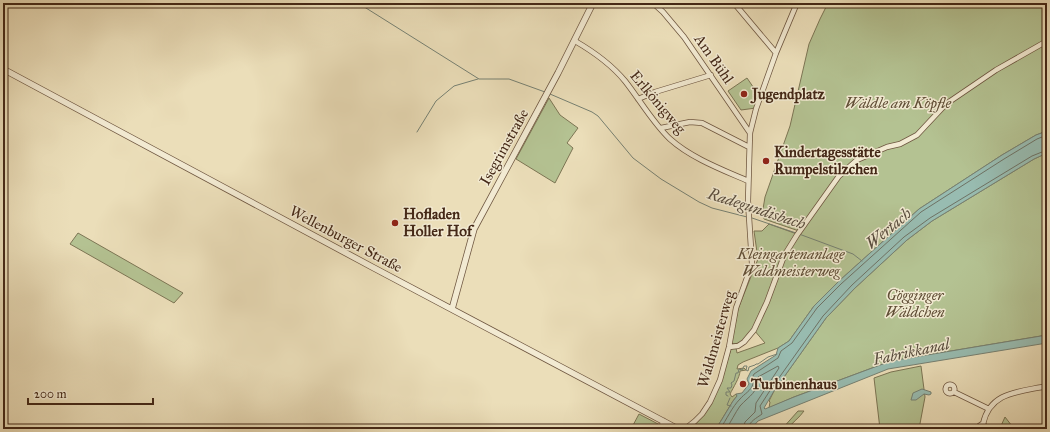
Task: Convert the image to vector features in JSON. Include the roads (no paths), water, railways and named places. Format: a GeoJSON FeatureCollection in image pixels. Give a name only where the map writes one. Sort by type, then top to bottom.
{"type":"FeatureCollection","features":[{"type":"Feature","properties":{"kind":"street","name":"Isegrimstraße"},"geometry":{"type":"LineString","coordinates":[[452,309],[474,229],[546,96],[594,3]]}},
{"type":"Feature","properties":{"kind":"street","name":"Am Bühl"},"geometry":{"type":"LineString","coordinates":[[653,3],[672,21],[750,133]]}},
{"type":"Feature","properties":{"kind":"street"},"geometry":{"type":"LineString","coordinates":[[734,3],[776,53]]}},
{"type":"Feature","properties":{"kind":"street","name":"Waldmeisterweg"},"geometry":{"type":"LineString","coordinates":[[685,429],[695,421],[710,402],[720,380],[729,347],[736,308],[752,264],[748,181],[750,133],[756,109],[776,53],[797,3]]}},
{"type":"Feature","properties":{"kind":"street","name":"Erlkönigweg"},"geometry":{"type":"LineString","coordinates":[[575,41],[602,59],[612,68],[625,82],[669,138],[689,153],[748,181]]}},
{"type":"Feature","properties":{"kind":"street"},"geometry":{"type":"LineString","coordinates":[[729,347],[738,346],[751,335],[784,256],[798,233],[839,176],[857,160],[887,147],[900,144],[916,135],[946,104],[996,70],[1047,41]]}},
{"type":"Feature","properties":{"kind":"street","name":"Wellenburger Straße"},"geometry":{"type":"LineString","coordinates":[[3,69],[678,429]]}},
{"type":"Feature","properties":{"kind":"street"},"geometry":{"type":"LineString","coordinates":[[638,99],[655,92],[711,75]]}},
{"type":"Feature","properties":{"kind":"street"},"geometry":{"type":"LineString","coordinates":[[661,128],[695,121],[750,147]]}},
{"type":"Feature","properties":{"kind":"street"},"geometry":{"type":"LineString","coordinates":[[979,429],[980,425],[984,427],[984,418],[989,409],[1000,398],[1008,394],[1047,386]]}},
{"type":"Feature","properties":{"kind":"street"},"geometry":{"type":"LineString","coordinates":[[954,392],[989,409]]}},
{"type":"Feature","properties":{"kind":"street"},"geometry":{"type":"LineString","coordinates":[[663,421],[663,429]]}},
{"type":"Feature","properties":{"kind":"street"},"geometry":{"type":"LineString","coordinates":[[695,421],[695,429]]}},
{"type":"Feature","properties":{"kind":"water"},"geometry":{"type":"Polygon","coordinates":[[[1047,131],[1047,153],[1034,159],[932,221],[907,240],[855,288],[826,318],[774,391],[764,408],[765,409],[891,361],[1047,335],[1047,343],[888,369],[758,421],[751,429],[716,429],[737,396],[736,394],[742,393],[749,384],[747,379],[751,371],[776,355],[778,348],[789,341],[814,306],[839,281],[919,209],[1002,155],[1036,135],[1047,131]]]}},
{"type":"Feature","properties":{"kind":"water"},"geometry":{"type":"Polygon","coordinates":[[[922,389],[931,392],[931,394],[924,394],[916,400],[911,400],[913,393],[922,389]]]}},
{"type":"Feature","properties":{"kind":"waterway","name":"Radegundisbach"},"geometry":{"type":"LineString","coordinates":[[358,3],[479,79],[509,79],[545,92]]}},
{"type":"Feature","properties":{"kind":"waterway"},"geometry":{"type":"LineString","coordinates":[[417,132],[436,101],[454,86],[478,79]]}},
{"type":"Feature","properties":{"kind":"waterway","name":"Radegundisbach"},"geometry":{"type":"LineString","coordinates":[[550,94],[598,116],[633,158],[661,179],[699,202],[712,208],[747,217]]}},
{"type":"Feature","properties":{"kind":"waterway","name":"Radegundisbach"},"geometry":{"type":"LineString","coordinates":[[752,218],[796,233]]}},
{"type":"Feature","properties":{"kind":"waterway","name":"Radegundisbach"},"geometry":{"type":"LineString","coordinates":[[799,234],[853,254],[862,261]]}},
{"type":"Feature","properties":{"kind":"waterway"},"geometry":{"type":"LineString","coordinates":[[728,396],[726,395],[726,392],[730,392],[727,388],[731,388],[731,383],[734,381],[736,373],[738,373],[739,369],[742,370],[744,366],[747,366],[746,370],[748,371],[749,367],[777,354]]}},
{"type":"Feature","properties":{"kind":"waterway"},"geometry":{"type":"LineString","coordinates":[[730,398],[727,405],[731,406]]}},
{"type":"Feature","properties":{"kind":"place","name":"Jugendplatz"},"geometry":{"type":"Point","coordinates":[744,94]}},
{"type":"Feature","properties":{"kind":"place","name":"Kindertagesstätte Rumpelstilzchen"},"geometry":{"type":"Point","coordinates":[766,161]}},
{"type":"Feature","properties":{"kind":"place","name":"Hofladen Holler Hof"},"geometry":{"type":"Point","coordinates":[395,223]}},
{"type":"Feature","properties":{"kind":"place","name":"Turbinenhaus"},"geometry":{"type":"Point","coordinates":[743,384]}},
{"type":"Feature","properties":{"kind":"park label","name":"Wäldle am Köpfle"},"geometry":{"type":"Point","coordinates":[898,103]}},
{"type":"Feature","properties":{"kind":"park label","name":"Kleingartenanlage Waldmeisterweg"},"geometry":{"type":"Point","coordinates":[791,262]}},
{"type":"Feature","properties":{"kind":"park label","name":"Gögginger Wäldchen"},"geometry":{"type":"Point","coordinates":[915,304]}},
{"type":"Feature","properties":{"kind":"water label","name":"Wertach"},"geometry":{"type":"Point","coordinates":[888,228]}},
{"type":"Feature","properties":{"kind":"water label","name":"Fabrikkanal"},"geometry":{"type":"Point","coordinates":[911,351]}}]}
